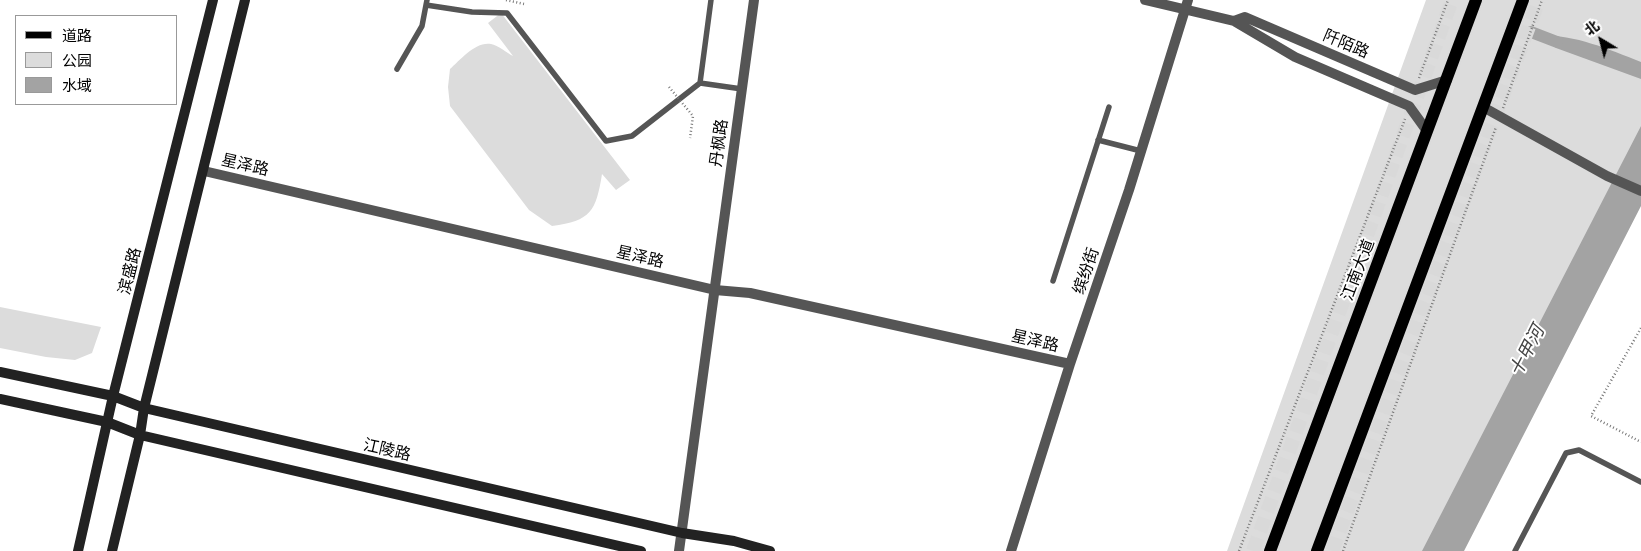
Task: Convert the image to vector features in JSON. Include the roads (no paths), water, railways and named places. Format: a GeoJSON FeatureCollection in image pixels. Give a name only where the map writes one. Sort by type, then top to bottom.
{"type":"FeatureCollection","features":[{"type":"Feature","properties":{"kind":"main road","name":"滨盛路"},"geometry":{"type":"LineString","coordinates":[[78,551],[113,396],[213,0]]}},
{"type":"Feature","properties":{"kind":"main road"},"geometry":{"type":"LineString","coordinates":[[112,551],[140,435],[144,408],[245,0]]}},
{"type":"Feature","properties":{"kind":"main road","name":"江南大道"},"geometry":{"type":"LineString","coordinates":[[1270,551],[1476,0]]}},
{"type":"Feature","properties":{"kind":"main road"},"geometry":{"type":"LineString","coordinates":[[1317,551],[1523,0]]}},
{"type":"Feature","properties":{"kind":"main road","name":"江陵路"},"geometry":{"type":"LineString","coordinates":[[0,372],[113,396],[144,408],[682,533],[734,541],[770,551]]}},
{"type":"Feature","properties":{"kind":"main road"},"geometry":{"type":"LineString","coordinates":[[0,399],[107,422],[140,435],[641,551]]}},
{"type":"Feature","properties":{"kind":"street","name":"丹枫路"},"geometry":{"type":"LineString","coordinates":[[682,533],[754,0]]}},
{"type":"Feature","properties":{"kind":"street","name":"阡陌路"},"geometry":{"type":"LineString","coordinates":[[1145,0],[1187,4],[1234,21],[1295,57],[1409,106],[1427,131]]}},
{"type":"Feature","properties":{"kind":"street","name":"缤纷街"},"geometry":{"type":"LineString","coordinates":[[1011,551],[1187,4]]}},
{"type":"Feature","properties":{"kind":"street","name":"阡陌路"},"geometry":{"type":"LineString","coordinates":[[1234,21],[1245,17],[1415,90],[1446,80]]}},
{"type":"Feature","properties":{"kind":"street"},"geometry":{"type":"LineString","coordinates":[[1483,107],[1607,176],[1641,190]]}},
{"type":"Feature","properties":{"kind":"street","name":"星泽路"},"geometry":{"type":"LineString","coordinates":[[204,171],[715,290],[750,293],[1070,364]]}},
{"type":"Feature","properties":{"kind":"street"},"geometry":{"type":"LineString","coordinates":[[679,551],[682,533]]}},
{"type":"Feature","properties":{"kind":"lane"},"geometry":{"type":"LineString","coordinates":[[397,68],[422,26],[427,2],[472,12],[507,13],[606,140],[632,136],[700,83],[711,0]]}},
{"type":"Feature","properties":{"kind":"lane"},"geometry":{"type":"LineString","coordinates":[[700,83],[742,89]]}},
{"type":"Feature","properties":{"kind":"lane"},"geometry":{"type":"LineString","coordinates":[[1053,281],[1109,107]]}},
{"type":"Feature","properties":{"kind":"lane"},"geometry":{"type":"LineString","coordinates":[[1098,140],[1141,151]]}},
{"type":"Feature","properties":{"kind":"lane"},"geometry":{"type":"LineString","coordinates":[[1515,551],[1566,453],[1579,450],[1641,482]]}},
{"type":"Feature","properties":{"kind":"water"},"geometry":{"type":"Polygon","coordinates":[[[1540,35],[1579,40],[1641,62],[1641,79],[1556,48],[1540,35]]]}},
{"type":"Feature","properties":{"kind":"water","name":"十甲河"},"geometry":{"type":"Polygon","coordinates":[[[1641,126],[1641,206],[1464,551],[1422,551],[1641,126]]]}},
{"type":"Feature","properties":{"kind":"waterway"},"geometry":{"type":"LineString","coordinates":[[1531,32],[1557,42]]}},
{"type":"Feature","properties":{"kind":"tunnel"},"geometry":{"type":"LineString","coordinates":[[1253,551],[1452,0]]}},
{"type":"Feature","properties":{"kind":"tunnel"},"geometry":{"type":"LineString","coordinates":[[1332,551],[1539,0]]}}]}
